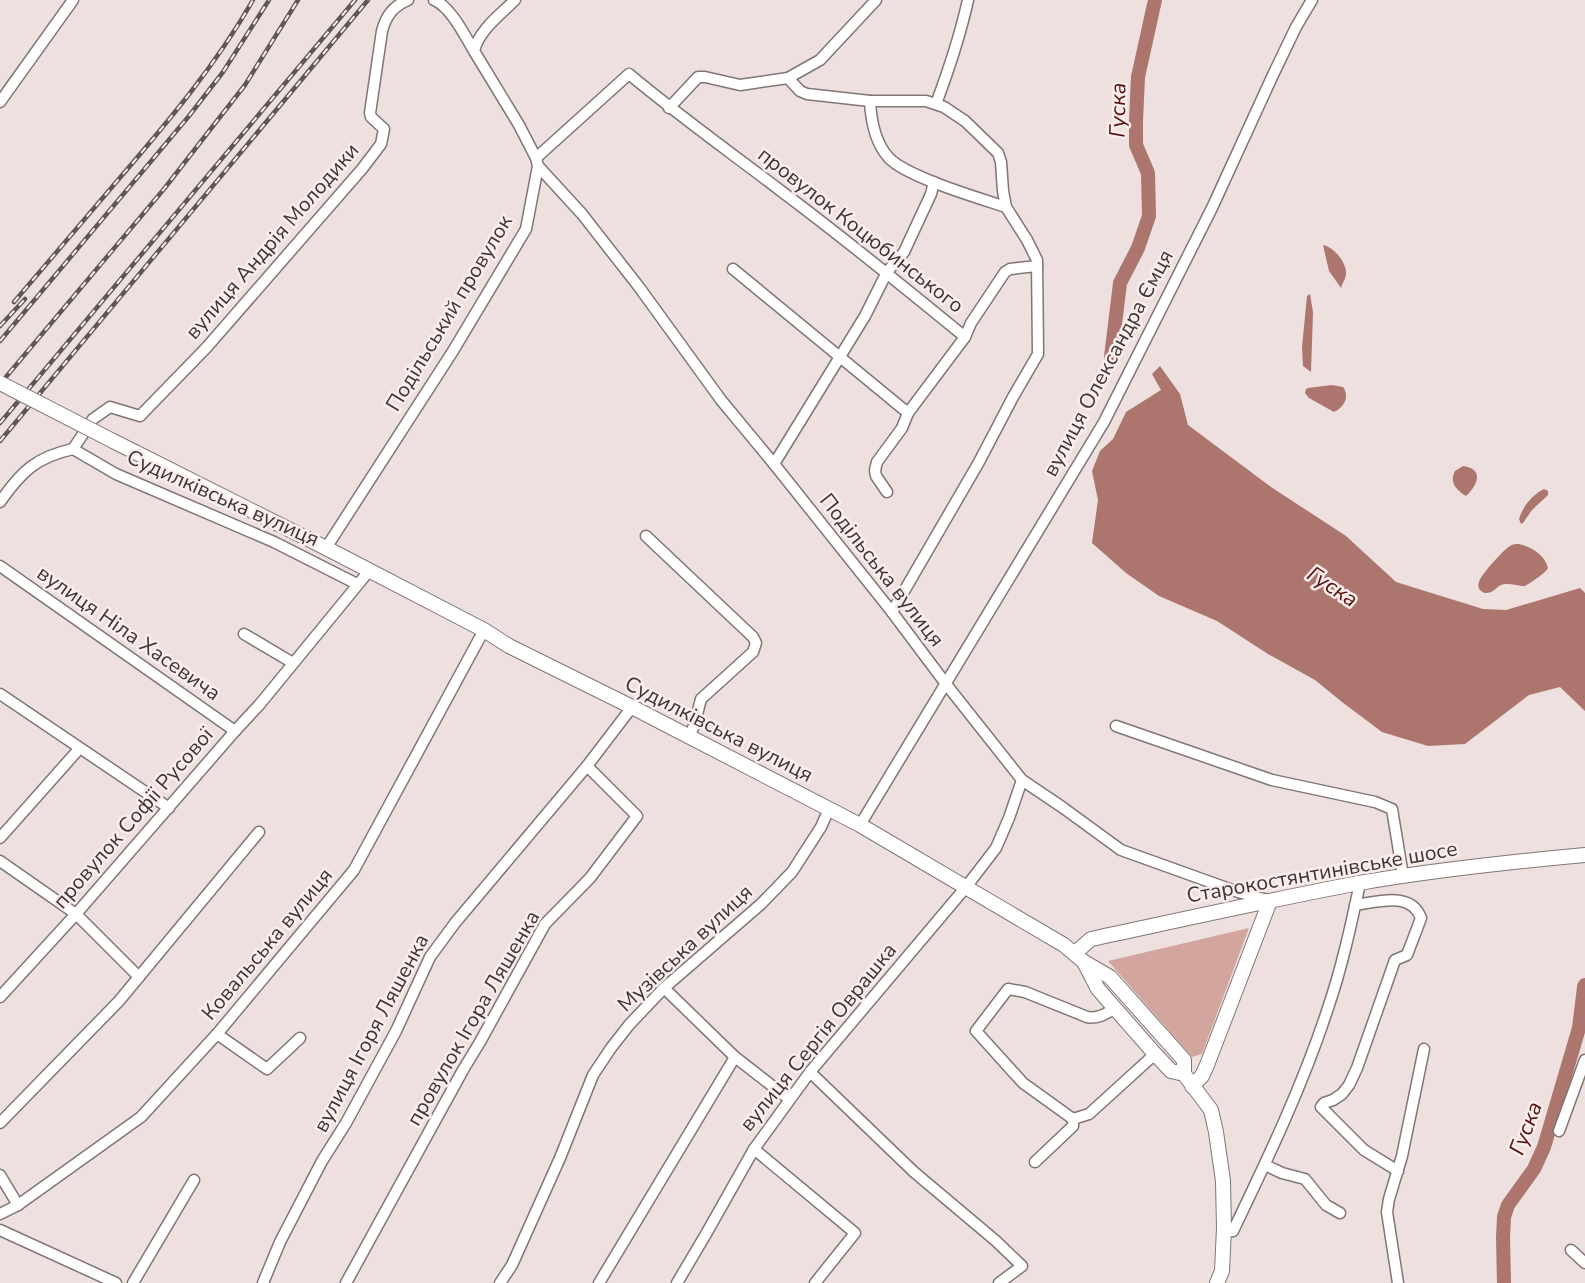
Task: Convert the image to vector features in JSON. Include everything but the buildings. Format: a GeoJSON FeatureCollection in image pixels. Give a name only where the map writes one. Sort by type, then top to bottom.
{"type":"FeatureCollection","features":[{"type":"Feature","properties":{"kind":"main road","name":"Судилківська вулиця"},"geometry":{"type":"LineString","coordinates":[[0,383],[326,548],[484,630],[509,646],[860,825],[966,887],[1064,945],[1079,958],[1110,976],[1184,1060],[1188,1080]]}},
{"type":"Feature","properties":{"kind":"main road","name":"Старокостянтинівське шосе"},"geometry":{"type":"LineString","coordinates":[[1079,958],[1091,939],[1270,901],[1403,876],[1481,865],[1585,855]]}},
{"type":"Feature","properties":{"kind":"main road"},"geometry":{"type":"LineString","coordinates":[[1222,1279],[1223,1181],[1216,1132],[1211,1110],[1188,1080],[1202,1076],[1270,901]]}},
{"type":"Feature","properties":{"kind":"main road","name":"Судилківська вулиця"},"geometry":{"type":"LineString","coordinates":[[1079,958],[1098,989],[1155,1054],[1171,1071],[1188,1080]]}},
{"type":"Feature","properties":{"kind":"street"},"geometry":{"type":"LineString","coordinates":[[0,102],[74,0]]}},
{"type":"Feature","properties":{"kind":"street","name":"вулиця Андрія Молодики"},"geometry":{"type":"LineString","coordinates":[[73,449],[93,419],[110,407],[140,416],[207,347],[375,153],[381,144],[384,129],[371,117],[370,113],[382,31],[389,15],[408,0]]}},
{"type":"Feature","properties":{"kind":"street"},"geometry":{"type":"LineString","coordinates":[[434,0],[446,9],[474,51],[519,125],[537,162]]}},
{"type":"Feature","properties":{"kind":"street"},"geometry":{"type":"LineString","coordinates":[[474,51],[483,31],[515,0]]}},
{"type":"Feature","properties":{"kind":"street"},"geometry":{"type":"LineString","coordinates":[[936,104],[950,67],[969,0]]}},
{"type":"Feature","properties":{"kind":"street","name":"вулиця Олександра Ємця"},"geometry":{"type":"LineString","coordinates":[[860,825],[1104,422],[1212,208],[1296,27],[1312,0]]}},
{"type":"Feature","properties":{"kind":"street"},"geometry":{"type":"LineString","coordinates":[[669,108],[698,77],[740,86],[788,78],[820,60],[871,2]]}},
{"type":"Feature","properties":{"kind":"street","name":"провулок Коцюбинського"},"geometry":{"type":"LineString","coordinates":[[537,162],[629,74],[669,108],[782,191],[886,272],[965,337],[908,413],[902,428],[877,462],[876,476],[887,492]]}},
{"type":"Feature","properties":{"kind":"street"},"geometry":{"type":"LineString","coordinates":[[788,78],[800,91],[807,94],[870,101],[917,101],[936,104],[965,121],[998,153],[1006,207],[1037,260],[1038,354],[979,462],[891,612]]}},
{"type":"Feature","properties":{"kind":"street"},"geometry":{"type":"LineString","coordinates":[[870,101],[872,124],[887,156],[904,169],[934,182],[1006,207]]}},
{"type":"Feature","properties":{"kind":"street","name":"Подільська вулиця"},"geometry":{"type":"LineString","coordinates":[[537,162],[625,268],[721,400],[774,464],[1022,780],[1121,850],[1238,892],[1270,901]]}},
{"type":"Feature","properties":{"kind":"street","name":"Подільський провулок"},"geometry":{"type":"LineString","coordinates":[[326,548],[453,351],[526,229],[537,162]]}},
{"type":"Feature","properties":{"kind":"street"},"geometry":{"type":"LineString","coordinates":[[774,464],[865,316],[886,272],[904,252],[931,194],[934,182]]}},
{"type":"Feature","properties":{"kind":"street"},"geometry":{"type":"LineString","coordinates":[[965,337],[971,323],[1005,272],[1010,269],[1037,266]]}},
{"type":"Feature","properties":{"kind":"street"},"geometry":{"type":"LineString","coordinates":[[733,269],[908,413]]}},
{"type":"Feature","properties":{"kind":"street"},"geometry":{"type":"LineString","coordinates":[[0,502],[17,478],[31,466],[46,457],[73,449]]}},
{"type":"Feature","properties":{"kind":"street","name":"Судилківська вулиця"},"geometry":{"type":"LineString","coordinates":[[73,449],[116,474],[274,542],[357,584]]}},
{"type":"Feature","properties":{"kind":"street"},"geometry":{"type":"LineString","coordinates":[[646,536],[753,637],[756,643],[753,652],[701,699],[689,736]]}},
{"type":"Feature","properties":{"kind":"street","name":"вулиця Ніла Хасевича"},"geometry":{"type":"LineString","coordinates":[[0,566],[235,731]]}},
{"type":"Feature","properties":{"kind":"street","name":"провулок Софії Русової"},"geometry":{"type":"LineString","coordinates":[[0,997],[260,704],[369,571]]}},
{"type":"Feature","properties":{"kind":"street","name":"Ковальська вулиця"},"geometry":{"type":"LineString","coordinates":[[0,1214],[18,1205],[141,1117],[217,1034],[354,870],[484,630]]}},
{"type":"Feature","properties":{"kind":"street"},"geometry":{"type":"LineString","coordinates":[[244,634],[293,663]]}},
{"type":"Feature","properties":{"kind":"street"},"geometry":{"type":"LineString","coordinates":[[0,694],[169,808]]}},
{"type":"Feature","properties":{"kind":"street","name":"вулиця Ігоря Ляшенка"},"geometry":{"type":"LineString","coordinates":[[263,1283],[280,1242],[322,1161],[346,1123],[396,1031],[430,957],[455,923],[587,766],[632,707]]}},
{"type":"Feature","properties":{"kind":"street"},"geometry":{"type":"LineString","coordinates":[[1116,726],[1272,780],[1375,802],[1392,809],[1403,876]]}},
{"type":"Feature","properties":{"kind":"street"},"geometry":{"type":"LineString","coordinates":[[0,838],[79,749]]}},
{"type":"Feature","properties":{"kind":"street","name":"провулок Ігора Ляшенка"},"geometry":{"type":"LineString","coordinates":[[346,1283],[545,924],[590,878],[637,816],[587,766]]}},
{"type":"Feature","properties":{"kind":"street","name":"вулиця Сергія Оврашка"},"geometry":{"type":"LineString","coordinates":[[677,1283],[754,1149],[789,1099],[996,848],[1022,780]]}},
{"type":"Feature","properties":{"kind":"street","name":"Музівська вулиця"},"geometry":{"type":"LineString","coordinates":[[500,1283],[512,1264],[560,1158],[593,1076],[621,1034],[664,988],[761,904],[792,872],[821,827],[829,809]]}},
{"type":"Feature","properties":{"kind":"street"},"geometry":{"type":"LineString","coordinates":[[0,1123],[119,1001],[259,832]]}},
{"type":"Feature","properties":{"kind":"street"},"geometry":{"type":"LineString","coordinates":[[0,861],[76,914],[139,976]]}},
{"type":"Feature","properties":{"kind":"street"},"geometry":{"type":"LineString","coordinates":[[1224,1232],[1233,1231],[1265,1166],[1298,1090],[1329,1006],[1360,883]]}},
{"type":"Feature","properties":{"kind":"street"},"geometry":{"type":"LineString","coordinates":[[1355,905],[1405,901],[1416,908],[1421,918],[1407,955],[1395,960],[1349,1085],[1342,1094],[1333,1101],[1324,1103],[1321,1107],[1364,1150],[1398,1171]]}},
{"type":"Feature","properties":{"kind":"street"},"geometry":{"type":"LineString","coordinates":[[664,988],[735,1057],[789,1099]]}},
{"type":"Feature","properties":{"kind":"street"},"geometry":{"type":"LineString","coordinates":[[1073,1119],[1023,1083],[976,1031],[1008,989],[1025,992],[1087,1017],[1099,1017],[1115,1008]]}},
{"type":"Feature","properties":{"kind":"street"},"geometry":{"type":"LineString","coordinates":[[217,1034],[267,1069],[300,1038]]}},
{"type":"Feature","properties":{"kind":"street"},"geometry":{"type":"LineString","coordinates":[[1398,1283],[1387,1212],[1402,1156],[1424,1049]]}},
{"type":"Feature","properties":{"kind":"street"},"geometry":{"type":"LineString","coordinates":[[1073,1119],[1089,1114],[1155,1054]]}},
{"type":"Feature","properties":{"kind":"street"},"geometry":{"type":"LineString","coordinates":[[599,1283],[735,1057]]}},
{"type":"Feature","properties":{"kind":"street"},"geometry":{"type":"LineString","coordinates":[[1559,1131],[1585,1060]]}},
{"type":"Feature","properties":{"kind":"street"},"geometry":{"type":"LineString","coordinates":[[810,1072],[914,1172],[1022,1266],[999,1283]]}},
{"type":"Feature","properties":{"kind":"street"},"geometry":{"type":"LineString","coordinates":[[1035,1162],[1073,1125],[1073,1119]]}},
{"type":"Feature","properties":{"kind":"street"},"geometry":{"type":"LineString","coordinates":[[754,1149],[855,1233],[815,1283]]}},
{"type":"Feature","properties":{"kind":"street"},"geometry":{"type":"LineString","coordinates":[[1265,1166],[1305,1179],[1326,1205],[1340,1213]]}},
{"type":"Feature","properties":{"kind":"street"},"geometry":{"type":"LineString","coordinates":[[0,1175],[18,1205]]}},
{"type":"Feature","properties":{"kind":"street"},"geometry":{"type":"LineString","coordinates":[[133,1283],[194,1179]]}},
{"type":"Feature","properties":{"kind":"street"},"geometry":{"type":"LineString","coordinates":[[0,1230],[116,1283]]}},
{"type":"Feature","properties":{"kind":"street"},"geometry":{"type":"LineString","coordinates":[[1571,1250],[1585,1263]]}},
{"type":"Feature","properties":{"kind":"shaded area"},"geometry":{"type":"Polygon","coordinates":[[[1249,928],[1202,1054],[1192,1057],[1108,961],[1249,928]]]}},
{"type":"Feature","properties":{"kind":"water"},"geometry":{"type":"Polygon","coordinates":[[[1323,245],[1335,252],[1344,265],[1346,276],[1341,288],[1329,271],[1323,245]]]}},
{"type":"Feature","properties":{"kind":"water"},"geometry":{"type":"Polygon","coordinates":[[[1310,294],[1313,312],[1311,372],[1303,366],[1302,347],[1307,296],[1310,294]]]}},
{"type":"Feature","properties":{"kind":"water"},"geometry":{"type":"Polygon","coordinates":[[[1160,366],[1180,394],[1188,425],[1271,487],[1346,536],[1396,582],[1483,609],[1506,610],[1580,588],[1585,593],[1585,711],[1560,687],[1529,695],[1465,744],[1428,746],[1382,732],[1315,680],[1268,654],[1217,621],[1159,596],[1126,573],[1092,543],[1098,500],[1092,471],[1100,451],[1113,439],[1126,412],[1161,390],[1152,374],[1160,366]]]}},
{"type":"Feature","properties":{"kind":"water"},"geometry":{"type":"Polygon","coordinates":[[[1332,385],[1343,387],[1346,394],[1343,405],[1334,412],[1309,398],[1305,393],[1308,388],[1332,385]]]}},
{"type":"Feature","properties":{"kind":"water"},"geometry":{"type":"Polygon","coordinates":[[[1463,466],[1477,474],[1476,483],[1466,496],[1453,482],[1455,471],[1463,466]]]}},
{"type":"Feature","properties":{"kind":"water"},"geometry":{"type":"Polygon","coordinates":[[[1544,489],[1548,491],[1548,495],[1521,524],[1519,519],[1525,506],[1531,498],[1544,489]]]}},
{"type":"Feature","properties":{"kind":"water"},"geometry":{"type":"Polygon","coordinates":[[[1519,544],[1541,555],[1547,570],[1525,586],[1504,584],[1490,592],[1482,591],[1479,588],[1480,579],[1507,548],[1519,544]]]}},
{"type":"Feature","properties":{"kind":"waterway","name":"Гуска"},"geometry":{"type":"LineString","coordinates":[[1111,357],[1120,283],[1138,248],[1149,216],[1148,173],[1136,145],[1136,121],[1138,77],[1155,0]]}},
{"type":"Feature","properties":{"kind":"waterway","name":"Гуска"},"geometry":{"type":"LineString","coordinates":[[1504,1283],[1504,1217],[1508,1205],[1534,1169],[1544,1147],[1579,1028],[1585,985]]}},
{"type":"Feature","properties":{"kind":"railway"},"geometry":{"type":"LineString","coordinates":[[14,302],[172,115],[223,48],[253,0]]}},
{"type":"Feature","properties":{"kind":"railway"},"geometry":{"type":"LineString","coordinates":[[0,341],[189,116],[223,72],[269,0]]}},
{"type":"Feature","properties":{"kind":"railway"},"geometry":{"type":"LineString","coordinates":[[0,384],[164,189],[245,85],[298,0]]}},
{"type":"Feature","properties":{"kind":"railway"},"geometry":{"type":"LineString","coordinates":[[0,423],[355,0]]}},
{"type":"Feature","properties":{"kind":"railway"},"geometry":{"type":"LineString","coordinates":[[0,441],[368,0]]}},
{"type":"Feature","properties":{"kind":"railway"},"geometry":{"type":"LineString","coordinates":[[0,326],[25,299]]}}]}
